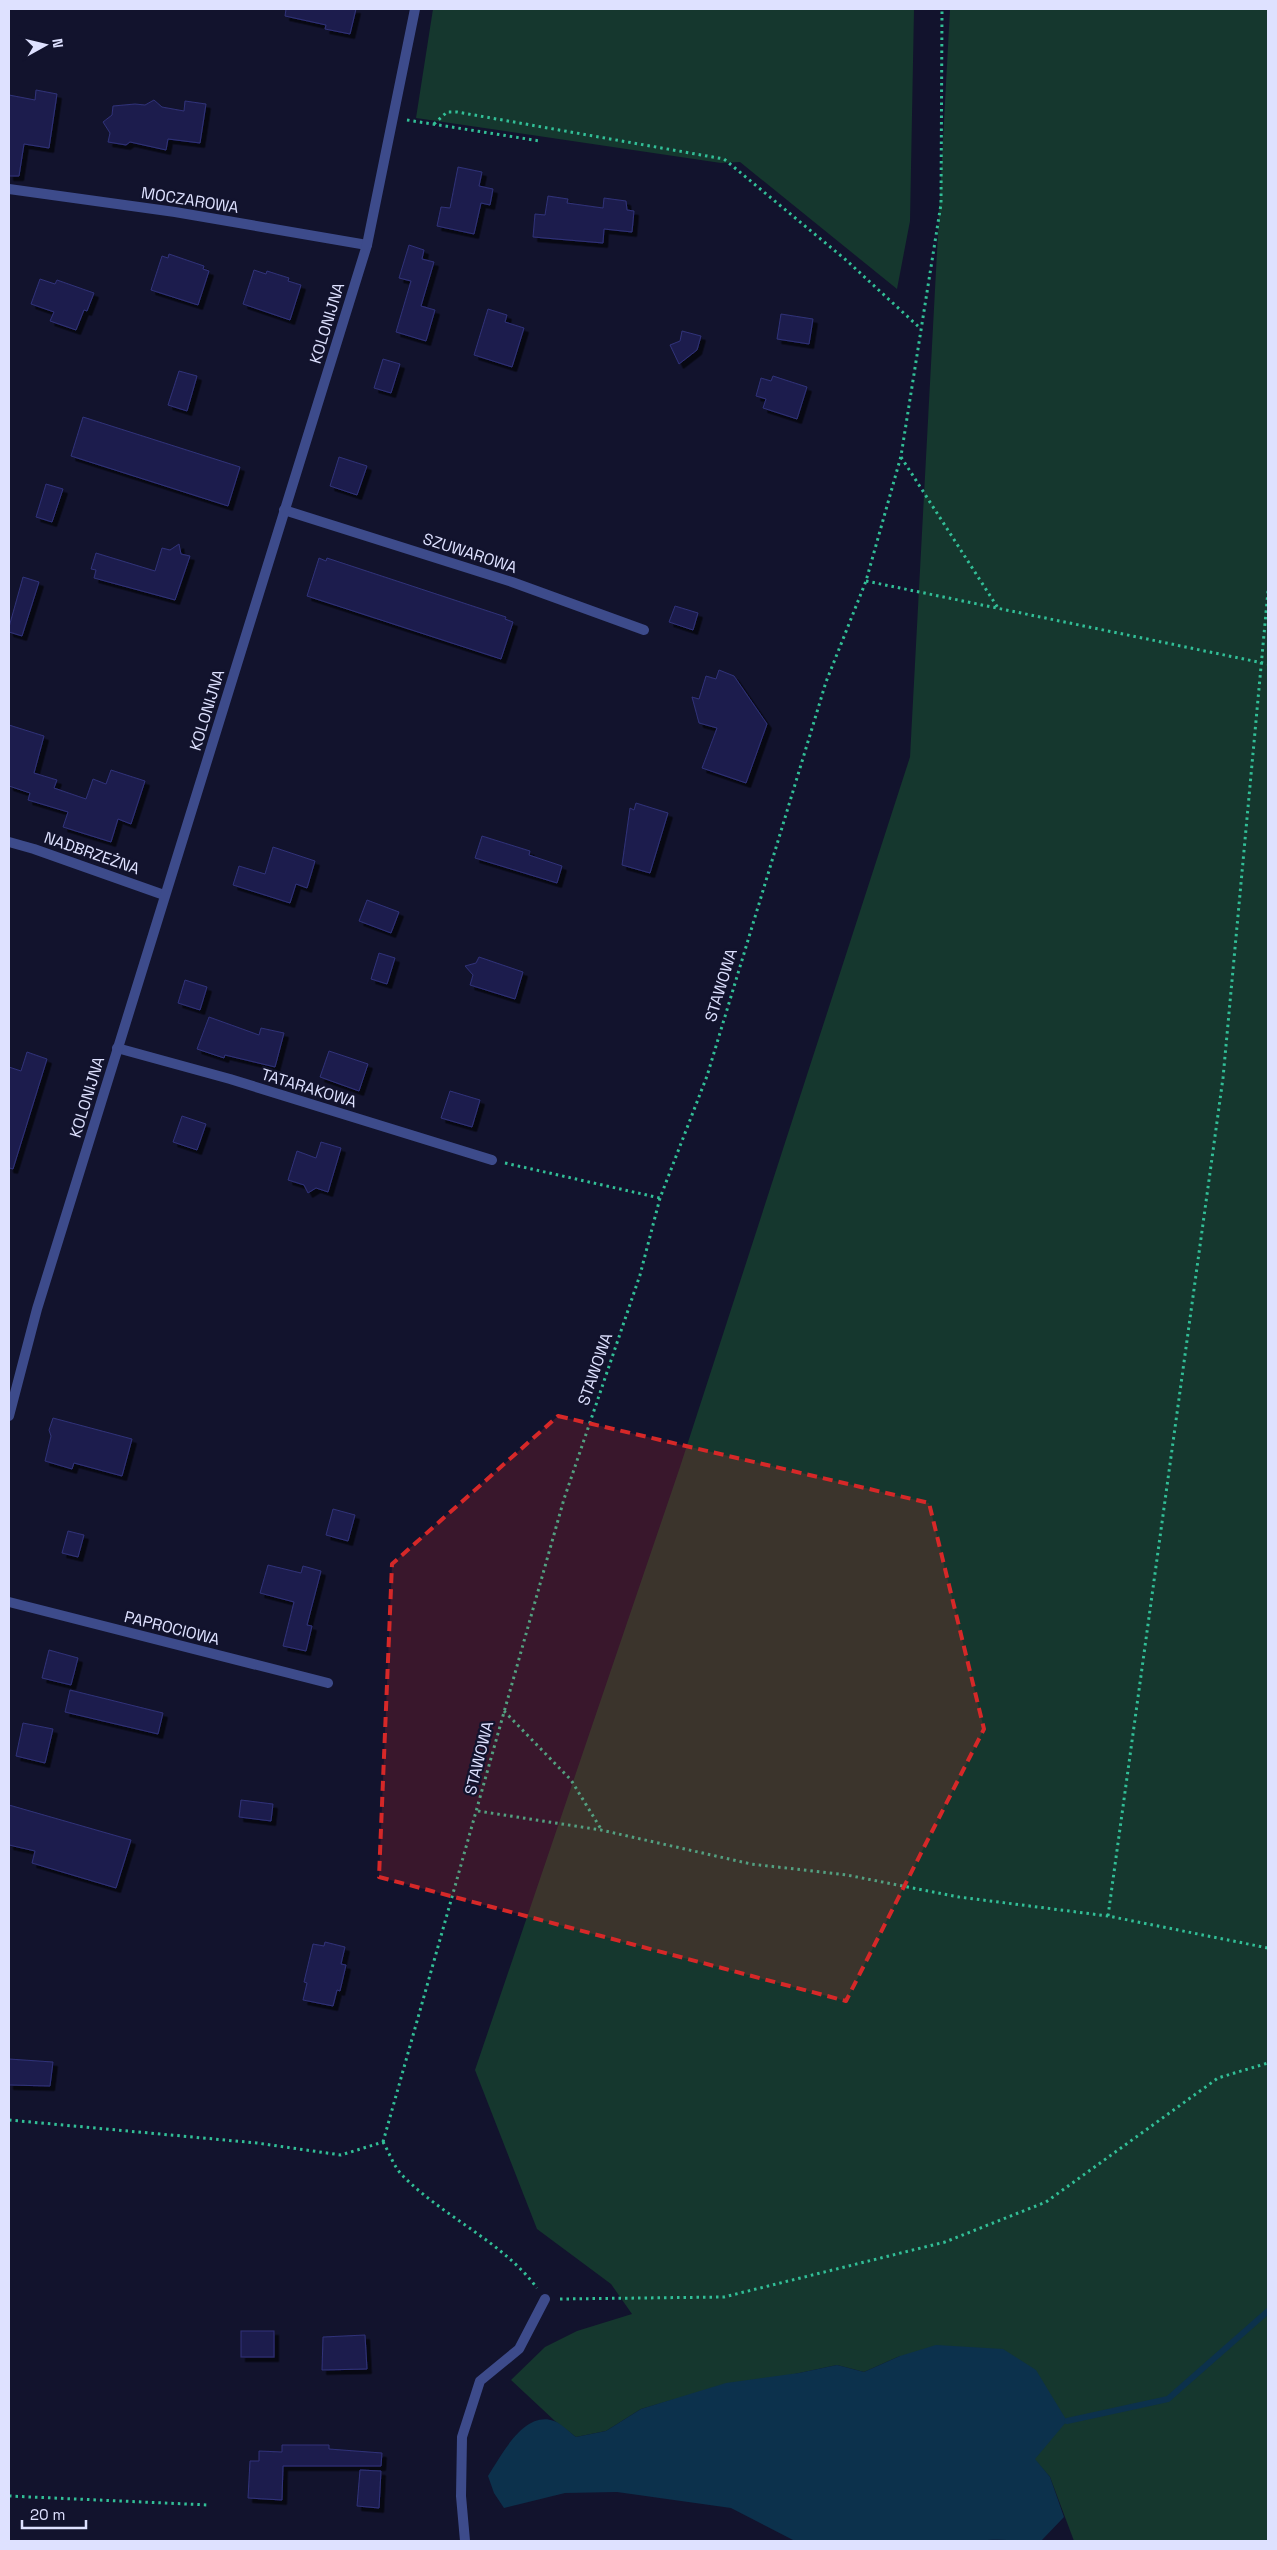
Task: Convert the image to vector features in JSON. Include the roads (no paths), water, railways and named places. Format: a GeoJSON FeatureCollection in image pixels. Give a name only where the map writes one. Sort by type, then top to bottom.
{"type":"FeatureCollection","features":[{"type":"Feature","properties":{"kind":"street","name":"KOLONIJNA"},"geometry":{"type":"LineString","coordinates":[[9,1416],[37,1309],[367,245],[415,9]]}},
{"type":"Feature","properties":{"kind":"street","name":"MOCZAROWA"},"geometry":{"type":"LineString","coordinates":[[9,189],[175,212],[367,245]]}},
{"type":"Feature","properties":{"kind":"street","name":"SZUWAROWA"},"geometry":{"type":"LineString","coordinates":[[284,510],[512,582],[644,630]]}},
{"type":"Feature","properties":{"kind":"street","name":"NADBRZEŻNA"},"geometry":{"type":"LineString","coordinates":[[9,842],[164,895]]}},
{"type":"Feature","properties":{"kind":"street","name":"TATARAKOWA"},"geometry":{"type":"LineString","coordinates":[[117,1048],[230,1079],[492,1160]]}},
{"type":"Feature","properties":{"kind":"street","name":"PAPROCIOWA"},"geometry":{"type":"LineString","coordinates":[[9,1602],[328,1684]]}},
{"type":"Feature","properties":{"kind":"street"},"geometry":{"type":"LineString","coordinates":[[464,2541],[461,2496],[462,2438],[480,2381],[520,2349],[545,2299]]}},
{"type":"Feature","properties":{"kind":"water"},"geometry":{"type":"Polygon","coordinates":[[[936,2345],[1003,2349],[1036,2370],[1067,2421],[1035,2459],[1050,2477],[1064,2517],[1041,2541],[795,2541],[731,2508],[617,2492],[565,2493],[504,2508],[494,2493],[488,2476],[507,2447],[523,2428],[543,2419],[554,2421],[576,2437],[606,2431],[641,2409],[726,2383],[799,2373],[837,2365],[864,2372],[900,2356],[936,2345]]]}},
{"type":"Feature","properties":{"kind":"waterway"},"geometry":{"type":"LineString","coordinates":[[1067,2421],[1168,2399],[1268,2311]]}}]}
